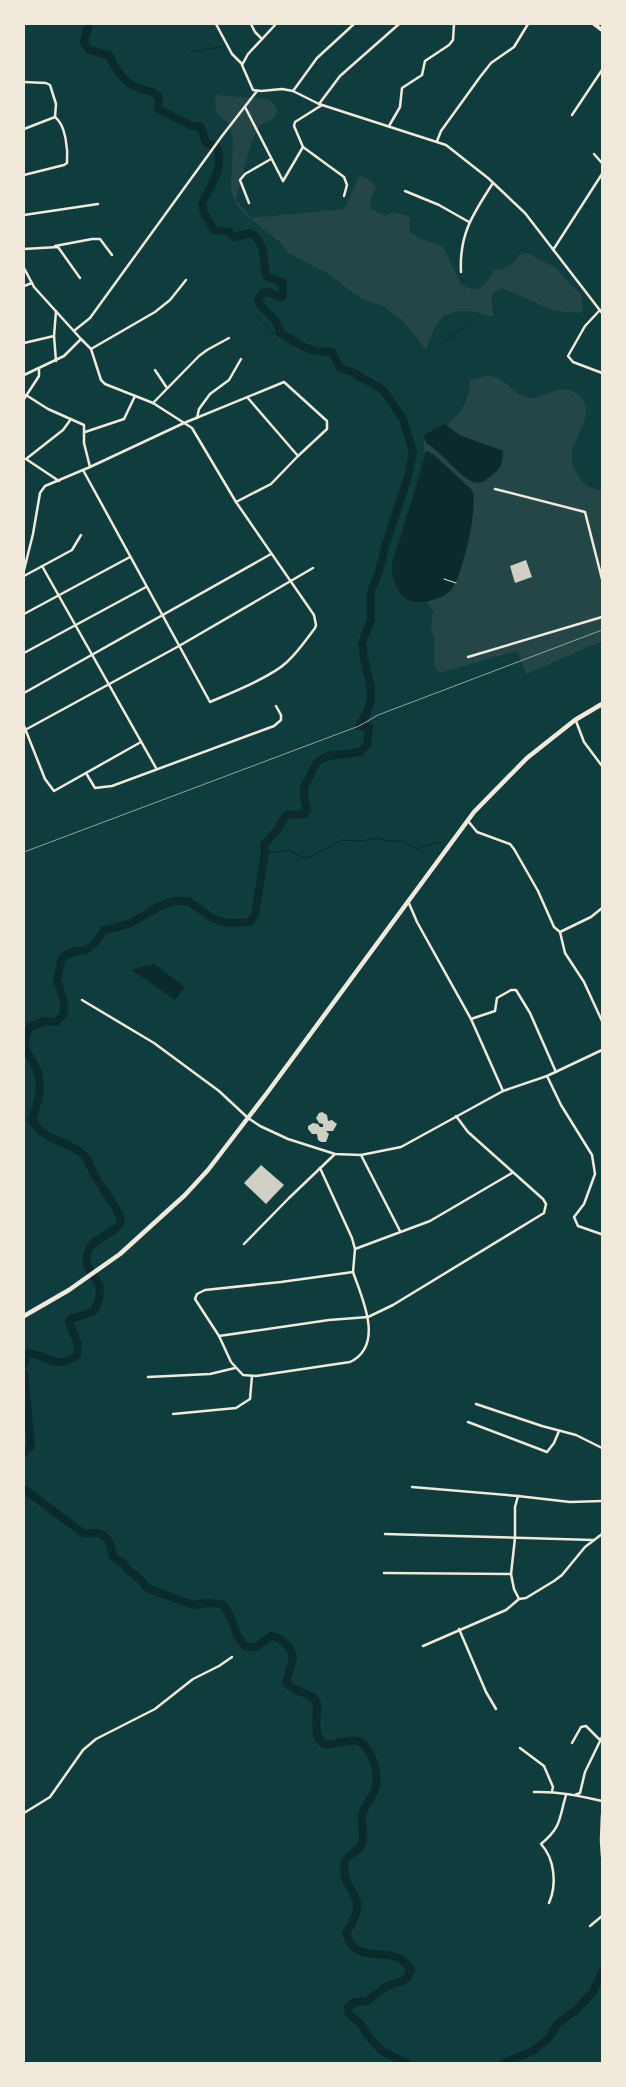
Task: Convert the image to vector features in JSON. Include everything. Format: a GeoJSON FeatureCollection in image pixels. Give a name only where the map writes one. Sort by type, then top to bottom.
{"type":"FeatureCollection","features":[{"type":"Feature","properties":{"kind":"highway"},"geometry":{"type":"LineString","coordinates":[[24,1316],[69,1290],[101,1268],[143,1235],[185,1195],[208,1170],[248,1118],[467,821],[516,767],[575,720],[602,704]]}},
{"type":"Feature","properties":{"kind":"street"},"geometry":{"type":"LineString","coordinates":[[216,24],[232,54],[242,65],[253,90],[282,89],[293,91],[321,104],[437,141],[461,156],[493,183],[525,213],[601,311],[585,326],[568,356],[573,362],[602,373]]}},
{"type":"Feature","properties":{"kind":"street"},"geometry":{"type":"LineString","coordinates":[[251,24],[255,32],[262,39]]}},
{"type":"Feature","properties":{"kind":"street"},"geometry":{"type":"LineString","coordinates":[[242,65],[248,54],[276,24]]}},
{"type":"Feature","properties":{"kind":"street"},"geometry":{"type":"LineString","coordinates":[[293,91],[317,58],[354,24]]}},
{"type":"Feature","properties":{"kind":"street"},"geometry":{"type":"LineString","coordinates":[[344,196],[346,185],[344,177],[303,147],[294,126],[295,122],[321,104],[340,76],[398,24]]}},
{"type":"Feature","properties":{"kind":"street"},"geometry":{"type":"LineString","coordinates":[[390,126],[400,106],[402,88],[422,75],[425,61],[449,45],[454,36],[454,24]]}},
{"type":"Feature","properties":{"kind":"street"},"geometry":{"type":"LineString","coordinates":[[437,141],[441,131],[491,63],[514,47],[528,24]]}},
{"type":"Feature","properties":{"kind":"street"},"geometry":{"type":"LineString","coordinates":[[594,24],[602,30]]}},
{"type":"Feature","properties":{"kind":"street"},"geometry":{"type":"LineString","coordinates":[[572,114],[602,70]]}},
{"type":"Feature","properties":{"kind":"street"},"geometry":{"type":"LineString","coordinates":[[24,82],[46,83],[50,85],[56,104],[55,117]]}},
{"type":"Feature","properties":{"kind":"street"},"geometry":{"type":"LineString","coordinates":[[75,330],[90,318],[222,136],[257,91]]}},
{"type":"Feature","properties":{"kind":"street"},"geometry":{"type":"LineString","coordinates":[[245,107],[283,182],[303,147]]}},
{"type":"Feature","properties":{"kind":"street"},"geometry":{"type":"LineString","coordinates":[[24,129],[55,117]]}},
{"type":"Feature","properties":{"kind":"street"},"geometry":{"type":"LineString","coordinates":[[24,175],[67,163],[63,127],[55,117]]}},
{"type":"Feature","properties":{"kind":"street"},"geometry":{"type":"LineString","coordinates":[[594,154],[602,162]]}},
{"type":"Feature","properties":{"kind":"street"},"geometry":{"type":"LineString","coordinates":[[249,203],[240,180],[245,174],[271,160]]}},
{"type":"Feature","properties":{"kind":"street"},"geometry":{"type":"LineString","coordinates":[[553,250],[602,174]]}},
{"type":"Feature","properties":{"kind":"street"},"geometry":{"type":"LineString","coordinates":[[461,272],[462,244],[469,222],[493,183]]}},
{"type":"Feature","properties":{"kind":"street"},"geometry":{"type":"LineString","coordinates":[[405,191],[439,205],[469,222]]}},
{"type":"Feature","properties":{"kind":"street"},"geometry":{"type":"LineString","coordinates":[[24,215],[98,204]]}},
{"type":"Feature","properties":{"kind":"street"},"geometry":{"type":"LineString","coordinates":[[24,249],[100,239],[112,256]]}},
{"type":"Feature","properties":{"kind":"street"},"geometry":{"type":"LineString","coordinates":[[53,246],[61,249],[80,278]]}},
{"type":"Feature","properties":{"kind":"street"},"geometry":{"type":"LineString","coordinates":[[24,268],[32,283],[69,327],[75,330],[91,349],[101,380],[105,384],[153,403],[192,428],[236,502],[314,615],[316,625],[296,653],[286,664],[240,689],[210,702],[83,470]]}},
{"type":"Feature","properties":{"kind":"street"},"geometry":{"type":"LineString","coordinates":[[91,349],[155,312],[170,300],[186,280]]}},
{"type":"Feature","properties":{"kind":"street"},"geometry":{"type":"LineString","coordinates":[[24,286],[32,283]]}},
{"type":"Feature","properties":{"kind":"street"},"geometry":{"type":"LineString","coordinates":[[56,310],[54,336],[56,361]]}},
{"type":"Feature","properties":{"kind":"street"},"geometry":{"type":"LineString","coordinates":[[24,343],[54,336]]}},
{"type":"Feature","properties":{"kind":"street"},"geometry":{"type":"LineString","coordinates":[[153,403],[207,350],[229,338]]}},
{"type":"Feature","properties":{"kind":"street"},"geometry":{"type":"LineString","coordinates":[[24,375],[64,356],[81,339]]}},
{"type":"Feature","properties":{"kind":"street"},"geometry":{"type":"LineString","coordinates":[[196,418],[199,409],[210,394],[229,380],[241,359]]}},
{"type":"Feature","properties":{"kind":"street"},"geometry":{"type":"LineString","coordinates":[[24,399],[39,376],[39,368]]}},
{"type":"Feature","properties":{"kind":"street"},"geometry":{"type":"LineString","coordinates":[[155,370],[167,388]]}},
{"type":"Feature","properties":{"kind":"street"},"geometry":{"type":"LineString","coordinates":[[24,570],[41,489],[184,423],[284,382],[327,420],[327,429],[272,484],[236,502]]}},
{"type":"Feature","properties":{"kind":"street"},"geometry":{"type":"LineString","coordinates":[[26,395],[48,409],[84,426],[84,443],[90,467]]}},
{"type":"Feature","properties":{"kind":"street"},"geometry":{"type":"LineString","coordinates":[[84,432],[124,419],[135,396]]}},
{"type":"Feature","properties":{"kind":"street"},"geometry":{"type":"LineString","coordinates":[[246,397],[298,456]]}},
{"type":"Feature","properties":{"kind":"street"},"geometry":{"type":"LineString","coordinates":[[59,481],[26,459],[63,430],[71,419]]}},
{"type":"Feature","properties":{"kind":"street"},"geometry":{"type":"LineString","coordinates":[[495,488],[585,512],[602,579]]}},
{"type":"Feature","properties":{"kind":"street"},"geometry":{"type":"LineString","coordinates":[[24,576],[72,550],[81,535]]}},
{"type":"Feature","properties":{"kind":"street"},"geometry":{"type":"LineString","coordinates":[[24,693],[271,554]]}},
{"type":"Feature","properties":{"kind":"street"},"geometry":{"type":"LineString","coordinates":[[24,614],[130,557]]}},
{"type":"Feature","properties":{"kind":"street"},"geometry":{"type":"LineString","coordinates":[[42,566],[156,768]]}},
{"type":"Feature","properties":{"kind":"street"},"geometry":{"type":"LineString","coordinates":[[25,730],[179,646],[313,568]]}},
{"type":"Feature","properties":{"kind":"street"},"geometry":{"type":"LineString","coordinates":[[24,653],[146,587]]}},
{"type":"Feature","properties":{"kind":"street"},"geometry":{"type":"LineString","coordinates":[[468,657],[602,616]]}},
{"type":"Feature","properties":{"kind":"street"},"geometry":{"type":"LineString","coordinates":[[86,773],[93,786],[102,789],[274,726],[281,720],[281,715],[276,706]]}},
{"type":"Feature","properties":{"kind":"street"},"geometry":{"type":"LineString","coordinates":[[575,720],[584,742],[602,766]]}},
{"type":"Feature","properties":{"kind":"street"},"geometry":{"type":"LineString","coordinates":[[24,726],[45,780],[51,790],[54,791],[141,742]]}},
{"type":"Feature","properties":{"kind":"street"},"geometry":{"type":"LineString","coordinates":[[467,821],[477,832],[510,844],[514,849],[538,891],[554,927],[560,932],[566,954],[584,982],[602,1021]]}},
{"type":"Feature","properties":{"kind":"street"},"geometry":{"type":"LineString","coordinates":[[408,901],[417,922],[471,1019],[504,1091]]}},
{"type":"Feature","properties":{"kind":"street"},"geometry":{"type":"LineString","coordinates":[[560,932],[592,917],[602,908]]}},
{"type":"Feature","properties":{"kind":"street"},"geometry":{"type":"LineString","coordinates":[[471,1019],[495,1011],[496,998],[511,990],[516,990],[530,1013],[556,1072]]}},
{"type":"Feature","properties":{"kind":"street"},"geometry":{"type":"LineString","coordinates":[[82,1000],[174,1058],[219,1091],[248,1118],[277,1134],[335,1154],[362,1155],[401,1147],[504,1091],[547,1076],[602,1050]]}},
{"type":"Feature","properties":{"kind":"street"},"geometry":{"type":"LineString","coordinates":[[547,1076],[561,1105],[592,1155],[594,1174],[584,1204],[574,1217],[578,1226],[602,1234]]}},
{"type":"Feature","properties":{"kind":"street"},"geometry":{"type":"LineString","coordinates":[[219,1336],[334,1319],[368,1317],[394,1305],[544,1213],[546,1209],[543,1199],[468,1132],[456,1116]]}},
{"type":"Feature","properties":{"kind":"street"},"geometry":{"type":"LineString","coordinates":[[244,1244],[335,1154]]}},
{"type":"Feature","properties":{"kind":"street"},"geometry":{"type":"LineString","coordinates":[[362,1155],[400,1231]]}},
{"type":"Feature","properties":{"kind":"street"},"geometry":{"type":"LineString","coordinates":[[320,1168],[352,1238],[354,1249],[353,1272],[368,1317],[369,1334],[364,1349],[356,1359],[350,1362],[252,1376],[243,1375],[234,1368],[219,1336],[196,1299],[197,1294],[201,1292],[353,1272]]}},
{"type":"Feature","properties":{"kind":"street"},"geometry":{"type":"LineString","coordinates":[[354,1249],[430,1221],[512,1173]]}},
{"type":"Feature","properties":{"kind":"street"},"geometry":{"type":"LineString","coordinates":[[148,1377],[210,1374],[234,1368]]}},
{"type":"Feature","properties":{"kind":"street"},"geometry":{"type":"LineString","coordinates":[[174,1414],[236,1408],[250,1399],[252,1376]]}},
{"type":"Feature","properties":{"kind":"street"},"geometry":{"type":"LineString","coordinates":[[476,1404],[576,1435],[602,1448]]}},
{"type":"Feature","properties":{"kind":"street"},"geometry":{"type":"LineString","coordinates":[[468,1422],[547,1452],[554,1444],[560,1431]]}},
{"type":"Feature","properties":{"kind":"street"},"geometry":{"type":"LineString","coordinates":[[412,1487],[570,1502],[602,1501]]}},
{"type":"Feature","properties":{"kind":"street"},"geometry":{"type":"LineString","coordinates":[[518,1496],[515,1507],[515,1538],[511,1574],[514,1589],[519,1599]]}},
{"type":"Feature","properties":{"kind":"street"},"geometry":{"type":"LineString","coordinates":[[385,1534],[594,1540]]}},
{"type":"Feature","properties":{"kind":"street"},"geometry":{"type":"LineString","coordinates":[[423,1646],[506,1610],[519,1599],[529,1596],[562,1575],[594,1540],[602,1534]]}},
{"type":"Feature","properties":{"kind":"street"},"geometry":{"type":"LineString","coordinates":[[384,1573],[511,1574]]}},
{"type":"Feature","properties":{"kind":"street"},"geometry":{"type":"LineString","coordinates":[[459,1629],[486,1692],[496,1709]]}},
{"type":"Feature","properties":{"kind":"street"},"geometry":{"type":"LineString","coordinates":[[24,1813],[50,1797],[83,1750],[96,1739],[155,1709],[193,1679],[232,1657]]}},
{"type":"Feature","properties":{"kind":"street"},"geometry":{"type":"LineString","coordinates":[[572,1743],[581,1728],[586,1726],[601,1738],[585,1772],[580,1793],[574,1796]]}},
{"type":"Feature","properties":{"kind":"street"},"geometry":{"type":"LineString","coordinates":[[520,1748],[544,1766],[552,1791]]}},
{"type":"Feature","properties":{"kind":"street"},"geometry":{"type":"LineString","coordinates":[[534,1792],[552,1791],[602,1801]]}},
{"type":"Feature","properties":{"kind":"street"},"geometry":{"type":"LineString","coordinates":[[549,1904],[555,1884],[545,1848],[541,1844],[553,1833],[559,1823],[566,1795]]}},
{"type":"Feature","properties":{"kind":"street"},"geometry":{"type":"LineString","coordinates":[[602,1815],[602,1856]]}},
{"type":"Feature","properties":{"kind":"street"},"geometry":{"type":"LineString","coordinates":[[590,1926],[602,1916]]}},
{"type":"Feature","properties":{"kind":"path"},"geometry":{"type":"LineString","coordinates":[[444,579],[456,583]]}},
{"type":"Feature","properties":{"kind":"shaded area"},"geometry":{"type":"Polygon","coordinates":[[[215,95],[268,99],[277,107],[277,112],[273,119],[261,126],[255,134],[236,200],[251,218],[344,209],[360,175],[374,183],[376,187],[371,197],[370,209],[385,216],[394,212],[410,217],[410,232],[421,239],[443,247],[461,284],[477,289],[485,284],[494,270],[506,267],[519,255],[527,253],[556,268],[581,294],[583,309],[580,313],[555,311],[502,288],[493,293],[491,301],[494,316],[463,311],[447,315],[437,324],[426,350],[403,321],[383,306],[360,298],[327,273],[290,254],[280,242],[247,216],[236,204],[231,189],[233,139],[228,123],[216,112],[215,95]]]}},
{"type":"Feature","properties":{"kind":"shaded area"},"geometry":{"type":"Polygon","coordinates":[[[486,376],[498,379],[517,393],[529,398],[564,389],[577,394],[583,400],[586,407],[586,415],[574,446],[572,459],[575,470],[582,481],[591,488],[602,491],[602,641],[526,674],[517,651],[439,673],[435,666],[435,642],[431,630],[433,611],[426,601],[445,595],[458,576],[470,532],[474,494],[434,455],[426,451],[424,452],[424,439],[467,479],[483,482],[498,470],[502,462],[501,450],[465,438],[446,425],[464,406],[470,387],[470,380],[486,376]]]}},
{"type":"Feature","properties":{"kind":"shaded area"},"geometry":{"type":"Polygon","coordinates":[[[445,424],[459,435],[503,451],[498,470],[479,483],[473,482],[461,474],[426,443],[424,435],[445,424]]]}},
{"type":"Feature","properties":{"kind":"shaded area"},"geometry":{"type":"Polygon","coordinates":[[[426,451],[434,455],[472,490],[474,498],[468,541],[460,572],[455,583],[447,594],[441,597],[429,601],[416,602],[410,601],[399,592],[393,577],[392,563],[426,451]]]}},
{"type":"Feature","properties":{"kind":"shaded area"},"geometry":{"type":"Polygon","coordinates":[[[154,964],[185,987],[175,1000],[132,970],[154,964]]]}},
{"type":"Feature","properties":{"kind":"building"},"geometry":{"type":"Polygon","coordinates":[[[526,560],[532,577],[515,583],[510,566],[526,560]]]}},
{"type":"Feature","properties":{"kind":"building"},"geometry":{"type":"Polygon","coordinates":[[[322,1112],[327,1115],[328,1121],[332,1120],[337,1124],[333,1131],[326,1131],[329,1134],[326,1142],[318,1140],[317,1134],[312,1134],[308,1129],[308,1126],[313,1123],[323,1127],[323,1124],[319,1123],[316,1118],[322,1112]]]}},
{"type":"Feature","properties":{"kind":"building"},"geometry":{"type":"Polygon","coordinates":[[[261,1165],[284,1185],[266,1204],[244,1183],[261,1165]]]}},
{"type":"Feature","properties":{"kind":"waterway"},"geometry":{"type":"LineString","coordinates":[[24,1364],[26,1355],[30,1353],[54,1362],[64,1362],[77,1355],[78,1344],[69,1322],[71,1319],[94,1311],[100,1291],[99,1284],[87,1263],[89,1248],[115,1229],[121,1220],[115,1207],[95,1177],[86,1157],[71,1146],[43,1133],[32,1120],[38,1099],[40,1082],[37,1069],[25,1048],[26,1035],[30,1027],[45,1021],[56,1022],[64,1014],[64,1003],[57,979],[62,957],[75,951],[85,951],[96,942],[104,930],[129,924],[160,906],[174,901],[188,901],[214,919],[228,923],[250,922],[255,915],[265,851],[264,845],[287,815],[304,814],[307,810],[304,787],[317,762],[328,756],[361,752],[367,745],[369,727],[359,726],[367,713],[371,699],[371,688],[362,643],[371,619],[371,592],[408,477],[413,452],[403,419],[383,390],[352,372],[340,368],[332,352],[316,351],[304,347],[280,333],[276,321],[258,301],[262,293],[268,292],[281,297],[283,295],[283,283],[266,276],[263,252],[256,236],[251,233],[234,237],[229,232],[214,230],[204,213],[202,203],[218,169],[219,155],[217,147],[206,143],[201,127],[190,125],[160,110],[158,108],[159,97],[152,92],[138,88],[124,79],[109,55],[89,50],[84,42],[89,24]]}},
{"type":"Feature","properties":{"kind":"waterway"},"geometry":{"type":"LineString","coordinates":[[190,52],[224,46]]}},
{"type":"Feature","properties":{"kind":"waterway"},"geometry":{"type":"LineString","coordinates":[[584,205],[592,209]]}},
{"type":"Feature","properties":{"kind":"waterway"},"geometry":{"type":"LineString","coordinates":[[258,317],[273,333],[277,334]]}},
{"type":"Feature","properties":{"kind":"waterway"},"geometry":{"type":"LineString","coordinates":[[444,342],[469,323]]}},
{"type":"Feature","properties":{"kind":"waterway"},"geometry":{"type":"LineString","coordinates":[[265,851],[289,850],[304,858],[312,856],[342,840],[360,841],[376,838],[388,841],[401,841],[417,849],[434,843],[440,843]]}},
{"type":"Feature","properties":{"kind":"waterway"},"geometry":{"type":"LineString","coordinates":[[24,1021],[30,1027]]}},
{"type":"Feature","properties":{"kind":"waterway"},"geometry":{"type":"LineString","coordinates":[[24,1373],[31,1446],[24,1453]]}},
{"type":"Feature","properties":{"kind":"waterway"},"geometry":{"type":"LineString","coordinates":[[24,1489],[83,1533],[103,1535],[108,1541],[113,1557],[123,1563],[147,1588],[193,1605],[207,1603],[222,1604],[229,1614],[238,1637],[246,1647],[256,1647],[271,1636],[282,1641],[288,1646],[293,1657],[286,1683],[290,1687],[311,1696],[317,1703],[316,1730],[320,1741],[325,1744],[332,1744],[353,1740],[365,1746],[372,1758],[377,1777],[375,1790],[363,1813],[362,1843],[346,1859],[344,1866],[345,1876],[357,1902],[354,1920],[346,1933],[351,1944],[358,1950],[395,1957],[403,1961],[411,1970],[407,1978],[387,1986],[367,2001],[355,2002],[348,2007],[349,2014],[360,2023],[368,2036],[382,2051],[407,2063]]}},
{"type":"Feature","properties":{"kind":"waterway"},"geometry":{"type":"LineString","coordinates":[[503,2063],[533,2051],[549,2038],[557,2024],[576,2010],[593,1992],[602,1971]]}},
{"type":"Feature","properties":{"kind":"railway"},"geometry":{"type":"LineString","coordinates":[[24,852],[359,726],[378,715],[602,630]]}}]}
